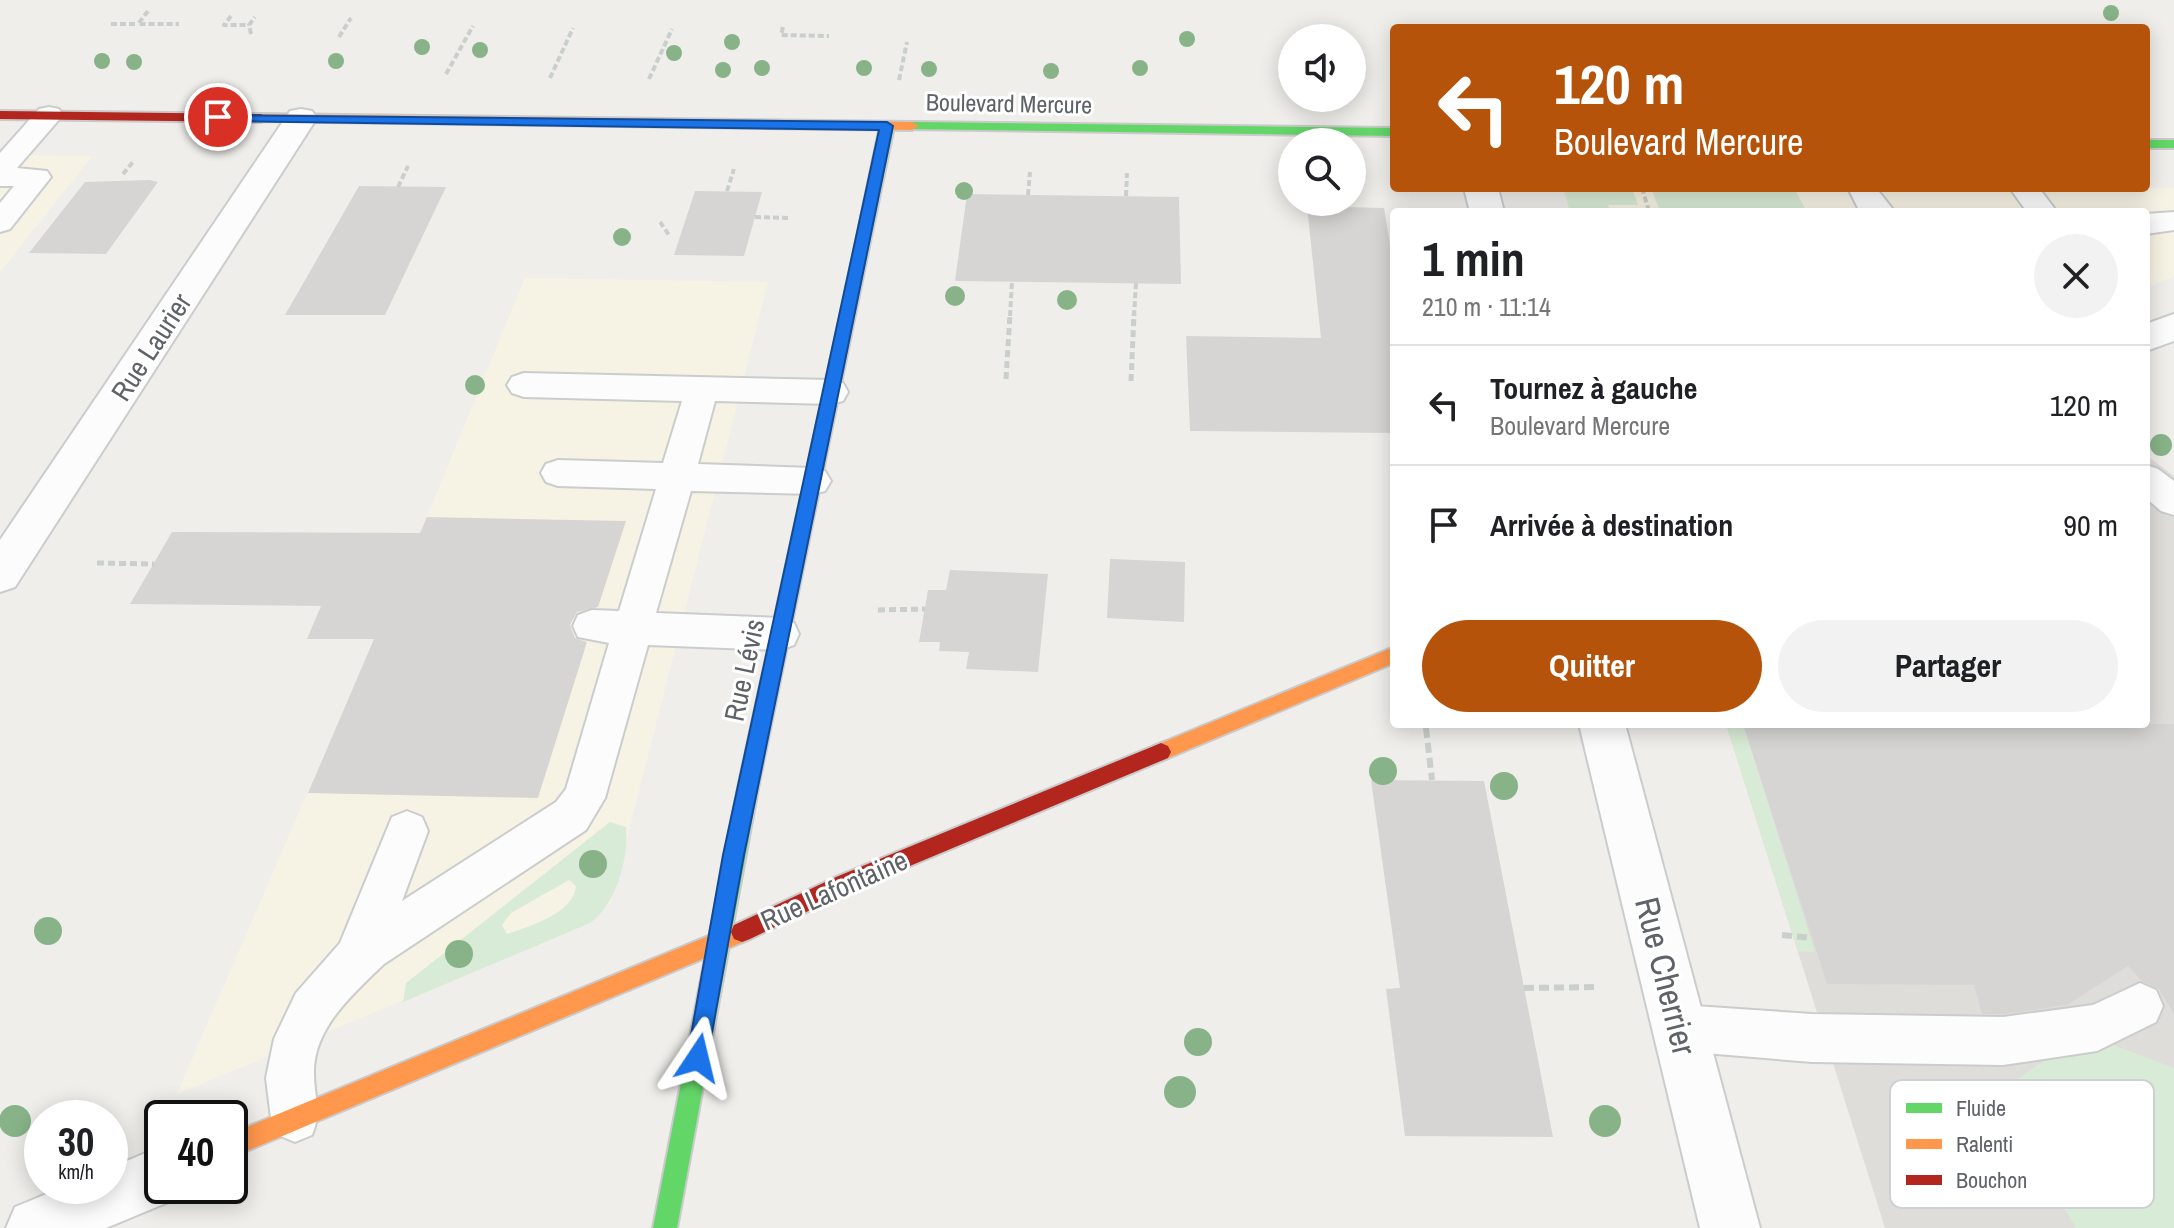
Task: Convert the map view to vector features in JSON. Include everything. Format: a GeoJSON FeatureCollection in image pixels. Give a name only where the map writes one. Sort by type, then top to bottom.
{"type":"FeatureCollection","features":[{"type":"Feature","properties":{"kind":"street","name":"Boulevard Mercure"},"geometry":{"type":"LineString","coordinates":[[0,115],[1390,132]]}},
{"type":"Feature","properties":{"kind":"street","name":"Rue Laurier"},"geometry":{"type":"LineString","coordinates":[[0,575],[301,118]]}},
{"type":"Feature","properties":{"kind":"street","name":"Rue Lévis"},"geometry":{"type":"LineString","coordinates":[[665,1228],[780,634],[887,126]]}},
{"type":"Feature","properties":{"kind":"street"},"geometry":{"type":"LineString","coordinates":[[2150,144],[2174,144]]}},
{"type":"Feature","properties":{"kind":"street","name":"Rue Lafontaine"},"geometry":{"type":"LineString","coordinates":[[248,1138],[719,943],[843,884],[1390,657]]}},
{"type":"Feature","properties":{"kind":"street","name":"Rue Cherrier"},"geometry":{"type":"LineString","coordinates":[[1603,728],[1730,1228]]}},
{"type":"Feature","properties":{"kind":"street"},"geometry":{"type":"LineString","coordinates":[[36,1228],[144,1183]]}},
{"type":"Feature","properties":{"kind":"lane"},"geometry":{"type":"LineString","coordinates":[[0,170],[49,115]]}},
{"type":"Feature","properties":{"kind":"lane"},"geometry":{"type":"LineString","coordinates":[[0,177],[37,177],[0,222]]}},
{"type":"Feature","properties":{"kind":"lane"},"geometry":{"type":"LineString","coordinates":[[2150,224],[2174,221]]}},
{"type":"Feature","properties":{"kind":"lane"},"geometry":{"type":"LineString","coordinates":[[524,385],[831,392]]}},
{"type":"Feature","properties":{"kind":"lane"},"geometry":{"type":"LineString","coordinates":[[295,1118],[292,1055],[307,1017],[324,992],[357,958],[571,816],[584,798],[702,390]]}},
{"type":"Feature","properties":{"kind":"lane"},"geometry":{"type":"LineString","coordinates":[[558,473],[813,481]]}},
{"type":"Feature","properties":{"kind":"lane"},"geometry":{"type":"LineString","coordinates":[[2150,481],[2174,501]]}},
{"type":"Feature","properties":{"kind":"lane"},"geometry":{"type":"LineString","coordinates":[[592,626],[780,634]]}},
{"type":"Feature","properties":{"kind":"lane"},"geometry":{"type":"LineString","coordinates":[[357,958],[407,831]]}},
{"type":"Feature","properties":{"kind":"lane"},"geometry":{"type":"LineString","coordinates":[[1680,1028],[1812,1038],[2003,1041],[2097,1028],[2140,1006]]}},
{"type":"Feature","properties":{"kind":"path"},"geometry":{"type":"LineString","coordinates":[[138,24],[148,11]]}},
{"type":"Feature","properties":{"kind":"path"},"geometry":{"type":"LineString","coordinates":[[231,16],[224,25],[249,25]]}},
{"type":"Feature","properties":{"kind":"path"},"geometry":{"type":"LineString","coordinates":[[251,34],[249,25],[255,17]]}},
{"type":"Feature","properties":{"kind":"path"},"geometry":{"type":"LineString","coordinates":[[339,37],[351,18]]}},
{"type":"Feature","properties":{"kind":"path"},"geometry":{"type":"LineString","coordinates":[[111,24],[179,24]]}},
{"type":"Feature","properties":{"kind":"path"},"geometry":{"type":"LineString","coordinates":[[442,82],[473,26]]}},
{"type":"Feature","properties":{"kind":"path"},"geometry":{"type":"LineString","coordinates":[[783,27],[781,35],[829,36]]}},
{"type":"Feature","properties":{"kind":"path"},"geometry":{"type":"LineString","coordinates":[[547,83],[573,28]]}},
{"type":"Feature","properties":{"kind":"path"},"geometry":{"type":"LineString","coordinates":[[646,84],[672,29]]}},
{"type":"Feature","properties":{"kind":"path"},"geometry":{"type":"LineString","coordinates":[[897,87],[907,42]]}},
{"type":"Feature","properties":{"kind":"path"},"geometry":{"type":"LineString","coordinates":[[398,187],[412,159]]}},
{"type":"Feature","properties":{"kind":"path"},"geometry":{"type":"LineString","coordinates":[[727,191],[736,163]]}},
{"type":"Feature","properties":{"kind":"path"},"geometry":{"type":"LineString","coordinates":[[1028,195],[1031,168]]}},
{"type":"Feature","properties":{"kind":"path"},"geometry":{"type":"LineString","coordinates":[[1126,196],[1127,169]]}},
{"type":"Feature","properties":{"kind":"path"},"geometry":{"type":"LineString","coordinates":[[755,217],[791,218]]}},
{"type":"Feature","properties":{"kind":"path"},"geometry":{"type":"LineString","coordinates":[[660,222],[669,235]]}},
{"type":"Feature","properties":{"kind":"path"},"geometry":{"type":"LineString","coordinates":[[1006,379],[1012,282]]}},
{"type":"Feature","properties":{"kind":"path"},"geometry":{"type":"LineString","coordinates":[[1131,381],[1136,283]]}},
{"type":"Feature","properties":{"kind":"path"},"geometry":{"type":"LineString","coordinates":[[97,563],[154,564]]}},
{"type":"Feature","properties":{"kind":"path"},"geometry":{"type":"LineString","coordinates":[[878,610],[925,609]]}},
{"type":"Feature","properties":{"kind":"path"},"geometry":{"type":"LineString","coordinates":[[1426,728],[1432,780]]}},
{"type":"Feature","properties":{"kind":"path"},"geometry":{"type":"LineString","coordinates":[[1782,935],[1811,938]]}},
{"type":"Feature","properties":{"kind":"path"},"geometry":{"type":"LineString","coordinates":[[1524,988],[1599,987]]}},
{"type":"Feature","properties":{"kind":"shaded area"},"geometry":{"type":"Polygon","coordinates":[[[0,155],[92,156],[0,272],[0,155]]]}},
{"type":"Feature","properties":{"kind":"shaded area"},"geometry":{"type":"Polygon","coordinates":[[[2150,188],[2174,188],[2174,276],[2150,286],[2150,208],[1569,208],[1564,192],[2150,192],[2150,188]]]}},
{"type":"Feature","properties":{"kind":"shaded area"},"geometry":{"type":"Polygon","coordinates":[[[525,278],[768,282],[611,902],[590,923],[177,1094],[427,517],[525,278]]]}},
{"type":"Feature","properties":{"kind":"shaded area"},"geometry":{"type":"Polygon","coordinates":[[[2150,458],[2174,476],[2174,1228],[1885,1228],[1727,728],[2150,728],[2150,458]]]}},
{"type":"Feature","properties":{"kind":"green space"},"geometry":{"type":"Polygon","coordinates":[[[1564,192],[1633,192],[1638,205],[1608,205],[1609,208],[1569,208],[1564,192]]]}},
{"type":"Feature","properties":{"kind":"green space"},"geometry":{"type":"Polygon","coordinates":[[[1653,192],[1796,192],[1805,208],[1659,208],[1653,192]]]}},
{"type":"Feature","properties":{"kind":"green space"},"geometry":{"type":"Polygon","coordinates":[[[1727,728],[1744,728],[1815,952],[1798,951],[1727,728]]]}},
{"type":"Feature","properties":{"kind":"green space"},"geometry":{"type":"Polygon","coordinates":[[[610,822],[626,827],[625,853],[619,880],[607,905],[590,923],[403,1002],[406,983],[610,822]],[[569,880],[511,913],[502,925],[507,934],[549,918],[567,904],[576,886],[569,880]]]}},
{"type":"Feature","properties":{"kind":"green space"},"geometry":{"type":"Polygon","coordinates":[[[2113,1045],[2174,1068],[2174,1228],[2076,1228],[2064,1208],[2154,1208],[2154,1080],[2016,1080],[2051,1056],[2113,1045]]]}},
{"type":"Feature","properties":{"kind":"building"},"geometry":{"type":"Polygon","coordinates":[[[85,182],[158,182],[106,254],[29,253],[85,182]]]}},
{"type":"Feature","properties":{"kind":"building"},"geometry":{"type":"Polygon","coordinates":[[[359,186],[446,187],[385,315],[285,315],[359,186]]]}},
{"type":"Feature","properties":{"kind":"building"},"geometry":{"type":"Polygon","coordinates":[[[695,191],[762,192],[744,256],[674,255],[695,191]]]}},
{"type":"Feature","properties":{"kind":"building"},"geometry":{"type":"Polygon","coordinates":[[[967,194],[1179,197],[1181,284],[955,281],[967,194]]]}},
{"type":"Feature","properties":{"kind":"building"},"geometry":{"type":"Polygon","coordinates":[[[1366,208],[1384,208],[1390,244],[1390,433],[1190,431],[1186,336],[1321,338],[1308,216],[1366,216],[1366,208]]]}},
{"type":"Feature","properties":{"kind":"building"},"geometry":{"type":"Polygon","coordinates":[[[427,517],[626,521],[598,607],[577,612],[570,625],[575,638],[587,642],[538,798],[308,793],[374,639],[307,639],[321,606],[130,604],[172,532],[420,533],[427,517]]]}},
{"type":"Feature","properties":{"kind":"building"},"geometry":{"type":"Polygon","coordinates":[[[1110,559],[1185,562],[1184,622],[1107,618],[1110,559]]]}},
{"type":"Feature","properties":{"kind":"building"},"geometry":{"type":"Polygon","coordinates":[[[950,570],[1048,574],[1038,672],[966,669],[969,652],[939,651],[940,642],[919,642],[928,590],[946,590],[950,570]]]}},
{"type":"Feature","properties":{"kind":"building"},"geometry":{"type":"Polygon","coordinates":[[[2150,724],[2174,724],[2174,1014],[2159,989],[2142,981],[2128,966],[2067,1005],[2003,1014],[1982,1014],[1974,985],[1827,984],[1744,728],[2150,728],[2150,724]]]}},
{"type":"Feature","properties":{"kind":"building"},"geometry":{"type":"Polygon","coordinates":[[[1371,780],[1484,781],[1553,1137],[1405,1136],[1386,989],[1400,988],[1371,780]]]}},
{"type":"Feature","properties":{"kind":"traffic: fast"},"geometry":{"type":"LineString","coordinates":[[859,261],[887,126]]}},
{"type":"Feature","properties":{"kind":"traffic: fast"},"geometry":{"type":"LineString","coordinates":[[912,126],[1390,132]]}},
{"type":"Feature","properties":{"kind":"traffic: fast"},"geometry":{"type":"LineString","coordinates":[[2150,144],[2174,144]]}},
{"type":"Feature","properties":{"kind":"traffic: fast"},"geometry":{"type":"LineString","coordinates":[[665,1228],[749,783]]}},
{"type":"Feature","properties":{"kind":"traffic: slow"},"geometry":{"type":"LineString","coordinates":[[261,118],[912,126]]}},
{"type":"Feature","properties":{"kind":"traffic: slow"},"geometry":{"type":"LineString","coordinates":[[749,783],[859,261]]}},
{"type":"Feature","properties":{"kind":"traffic: slow"},"geometry":{"type":"LineString","coordinates":[[1161,752],[1390,657]]}},
{"type":"Feature","properties":{"kind":"traffic: slow"},"geometry":{"type":"LineString","coordinates":[[248,1138],[742,932]]}},
{"type":"Feature","properties":{"kind":"traffic: jam"},"geometry":{"type":"LineString","coordinates":[[0,115],[261,118]]}},
{"type":"Feature","properties":{"kind":"traffic: jam"},"geometry":{"type":"LineString","coordinates":[[742,932],[843,884],[1161,752]]}},
{"type":"Feature","properties":{"kind":"route"},"geometry":{"type":"LineString","coordinates":[[218,117],[887,126],[734,855],[698,1058]]}}]}
